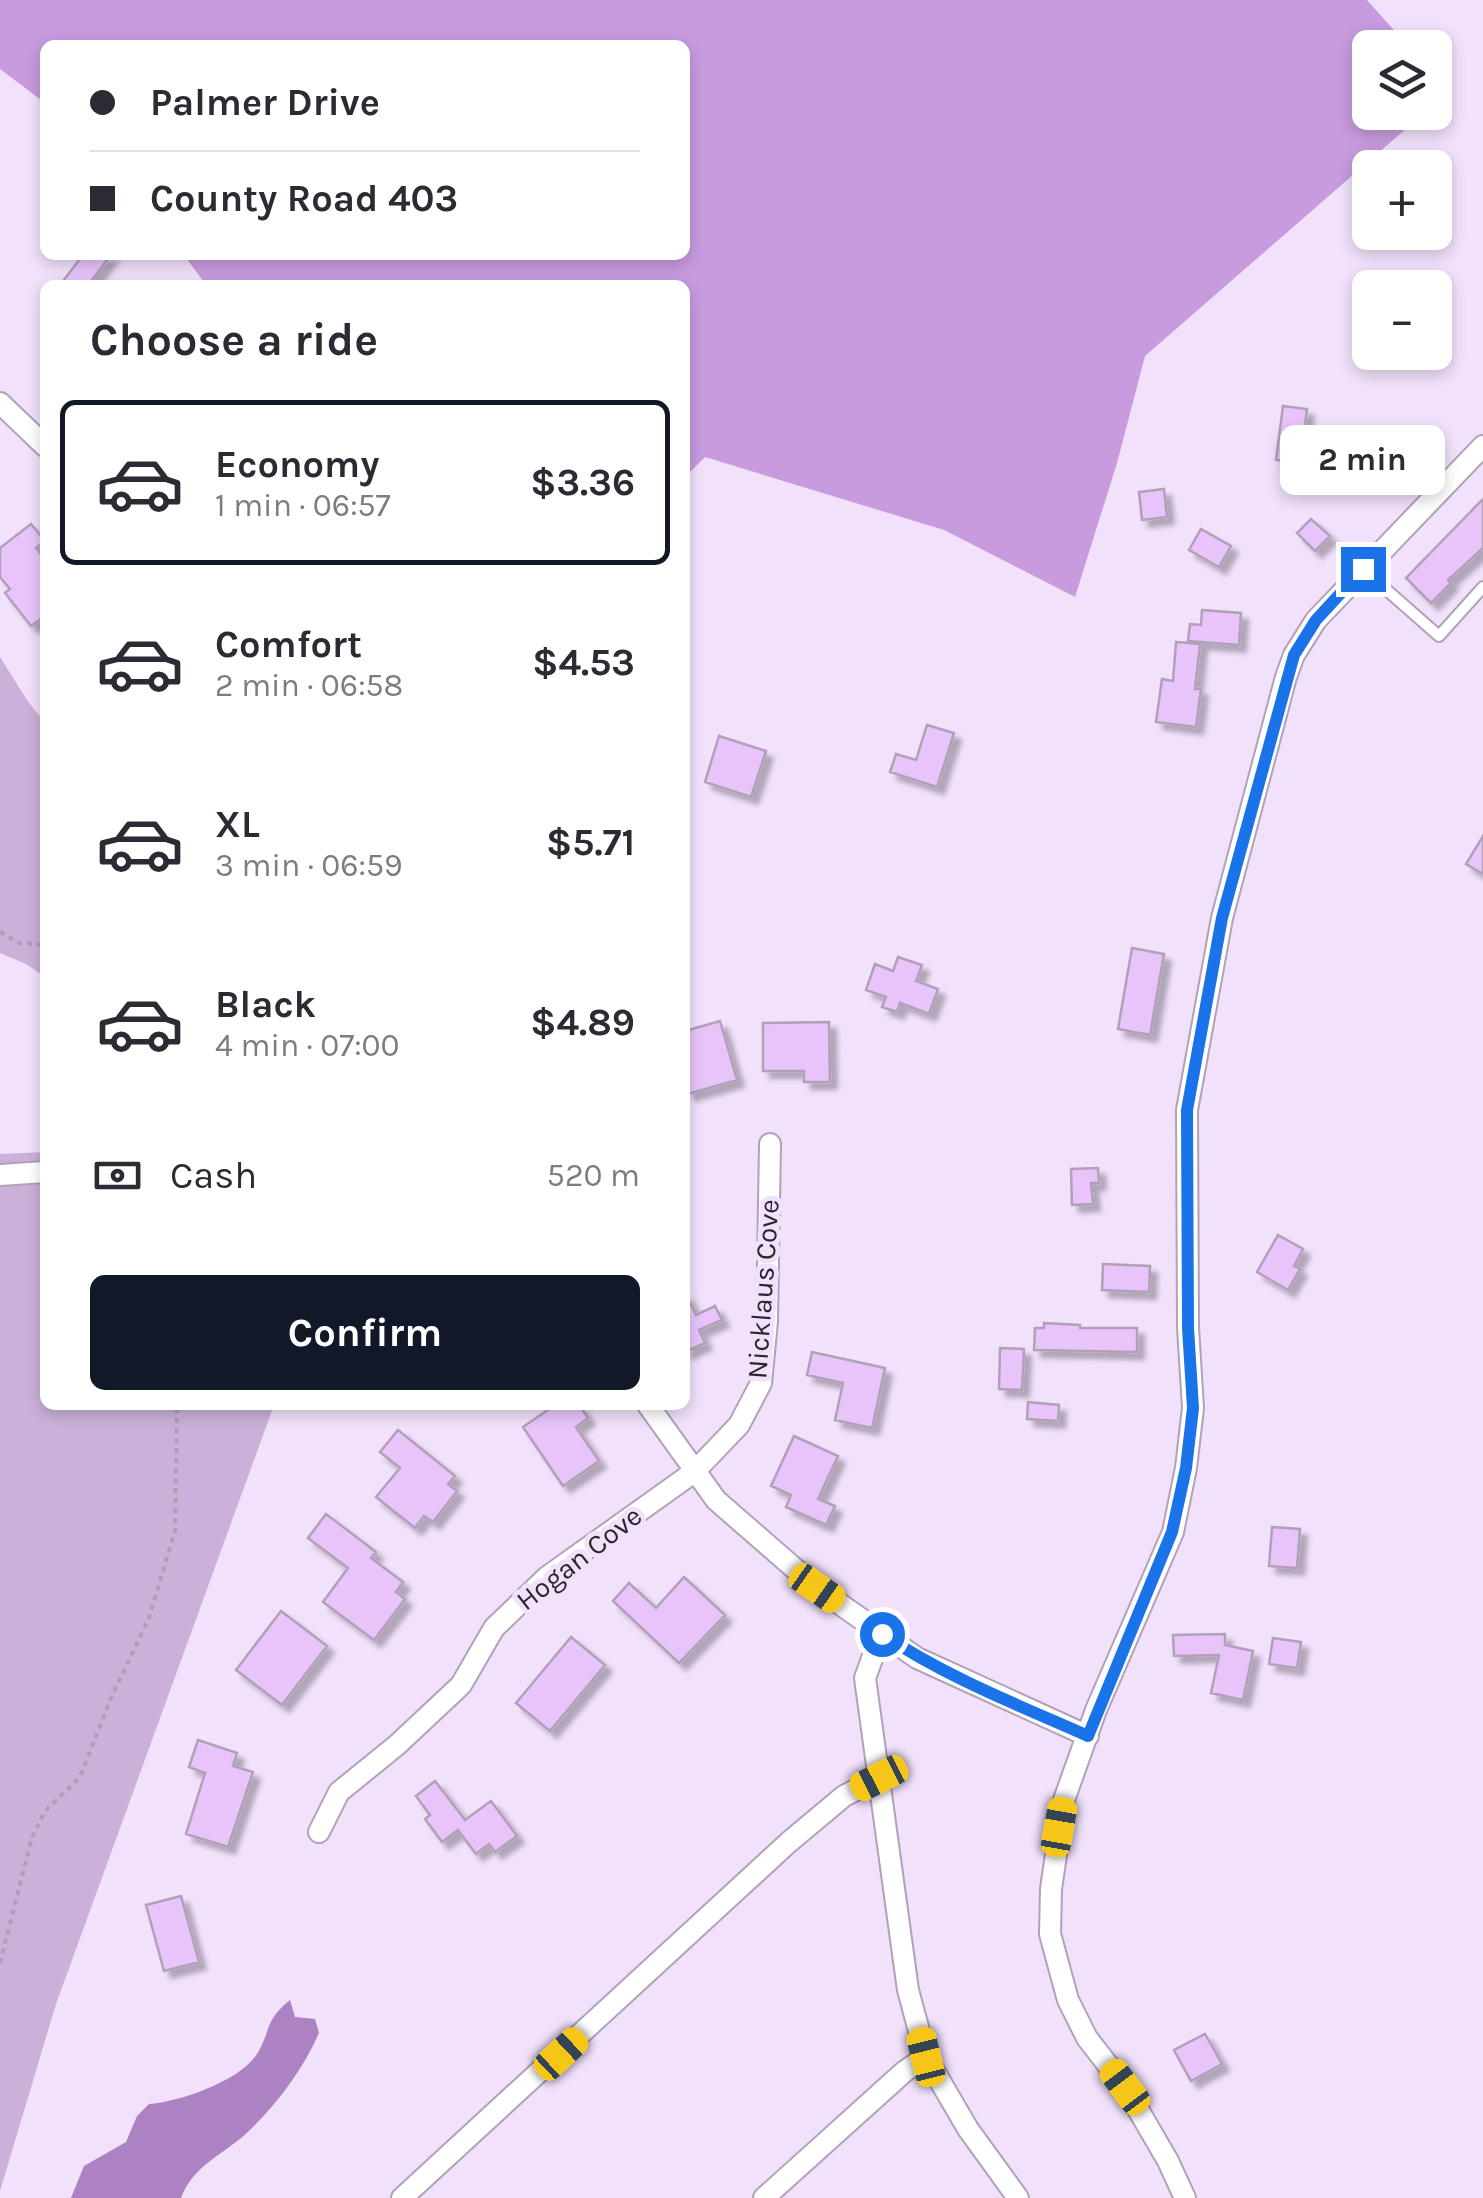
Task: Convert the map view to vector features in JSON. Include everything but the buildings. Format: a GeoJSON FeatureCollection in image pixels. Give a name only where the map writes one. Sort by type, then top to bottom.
{"type":"FeatureCollection","features":[{"type":"Feature","properties":{"kind":"street"},"geometry":{"type":"LineString","coordinates":[[0,403],[40,441]]}},
{"type":"Feature","properties":{"kind":"street"},"geometry":{"type":"LineString","coordinates":[[1185,2198],[1125,2087],[1088,2038],[1068,2000],[1050,1934],[1054,1855],[1064,1800],[1172,1532],[1186,1468],[1193,1408],[1188,1328],[1187,1110],[1222,918],[1294,655],[1316,620],[1483,446]]}},
{"type":"Feature","properties":{"kind":"street","name":"Nicklaus Cove"},"geometry":{"type":"LineString","coordinates":[[694,1472],[739,1425],[762,1383],[770,1144]]}},
{"type":"Feature","properties":{"kind":"street"},"geometry":{"type":"LineString","coordinates":[[0,1175],[40,1172]]}},
{"type":"Feature","properties":{"kind":"street"},"geometry":{"type":"LineString","coordinates":[[651,1410],[716,1500],[817,1588],[943,1671],[1088,1736]]}},
{"type":"Feature","properties":{"kind":"street","name":"Hogan Cove"},"geometry":{"type":"LineString","coordinates":[[319,1832],[339,1792],[461,1685],[494,1628],[507,1615],[547,1577],[694,1472]]}},
{"type":"Feature","properties":{"kind":"street"},"geometry":{"type":"LineString","coordinates":[[882,1634],[865,1678],[908,1990],[926,2057],[968,2129],[1018,2198]]}},
{"type":"Feature","properties":{"kind":"street"},"geometry":{"type":"LineString","coordinates":[[402,2198],[789,1842],[844,1796],[879,1778]]}},
{"type":"Feature","properties":{"kind":"street"},"geometry":{"type":"LineString","coordinates":[[764,2198],[905,2071],[926,2057]]}},
{"type":"Feature","properties":{"kind":"lane"},"geometry":{"type":"LineString","coordinates":[[1363,569],[1439,636],[1483,587]]}},
{"type":"Feature","properties":{"kind":"path"},"geometry":{"type":"LineString","coordinates":[[0,932],[18,943],[40,945]]}},
{"type":"Feature","properties":{"kind":"path"},"geometry":{"type":"LineString","coordinates":[[0,1963],[32,1837],[45,1811],[80,1777],[110,1698],[149,1618],[175,1531],[177,1410]]}},
{"type":"Feature","properties":{"kind":"shaded area"},"geometry":{"type":"Polygon","coordinates":[[[0,0],[1367,0],[1394,30],[1352,30],[1352,130],[1404,130],[1382,150],[1352,150],[1352,176],[1145,356],[1075,597],[944,530],[705,457],[690,472],[690,280],[202,280],[188,260],[690,260],[690,40],[40,40],[40,99],[0,69],[0,0]]]}},
{"type":"Feature","properties":{"kind":"shaded area"},"geometry":{"type":"Polygon","coordinates":[[[0,657],[40,717],[40,974],[0,953],[0,657]]]}},
{"type":"Feature","properties":{"kind":"shaded area"},"geometry":{"type":"Polygon","coordinates":[[[40,1152],[40,1410],[272,1410],[56,2004],[0,2191],[0,1154],[40,1152]]]}},
{"type":"Feature","properties":{"kind":"shaded area"},"geometry":{"type":"Polygon","coordinates":[[[290,2000],[295,2017],[315,2019],[319,2033],[306,2059],[262,2117],[194,2176],[181,2198],[71,2198],[84,2166],[126,2142],[137,2116],[149,2104],[208,2088],[249,2064],[272,2020],[290,2000]]]}},
{"type":"Feature","properties":{"kind":"route"},"geometry":{"type":"LineString","coordinates":[[882,1634],[956,1677],[1088,1736],[1172,1532],[1186,1468],[1193,1408],[1188,1328],[1187,1110],[1222,918],[1294,655],[1316,620],[1363,569]]}}]}
